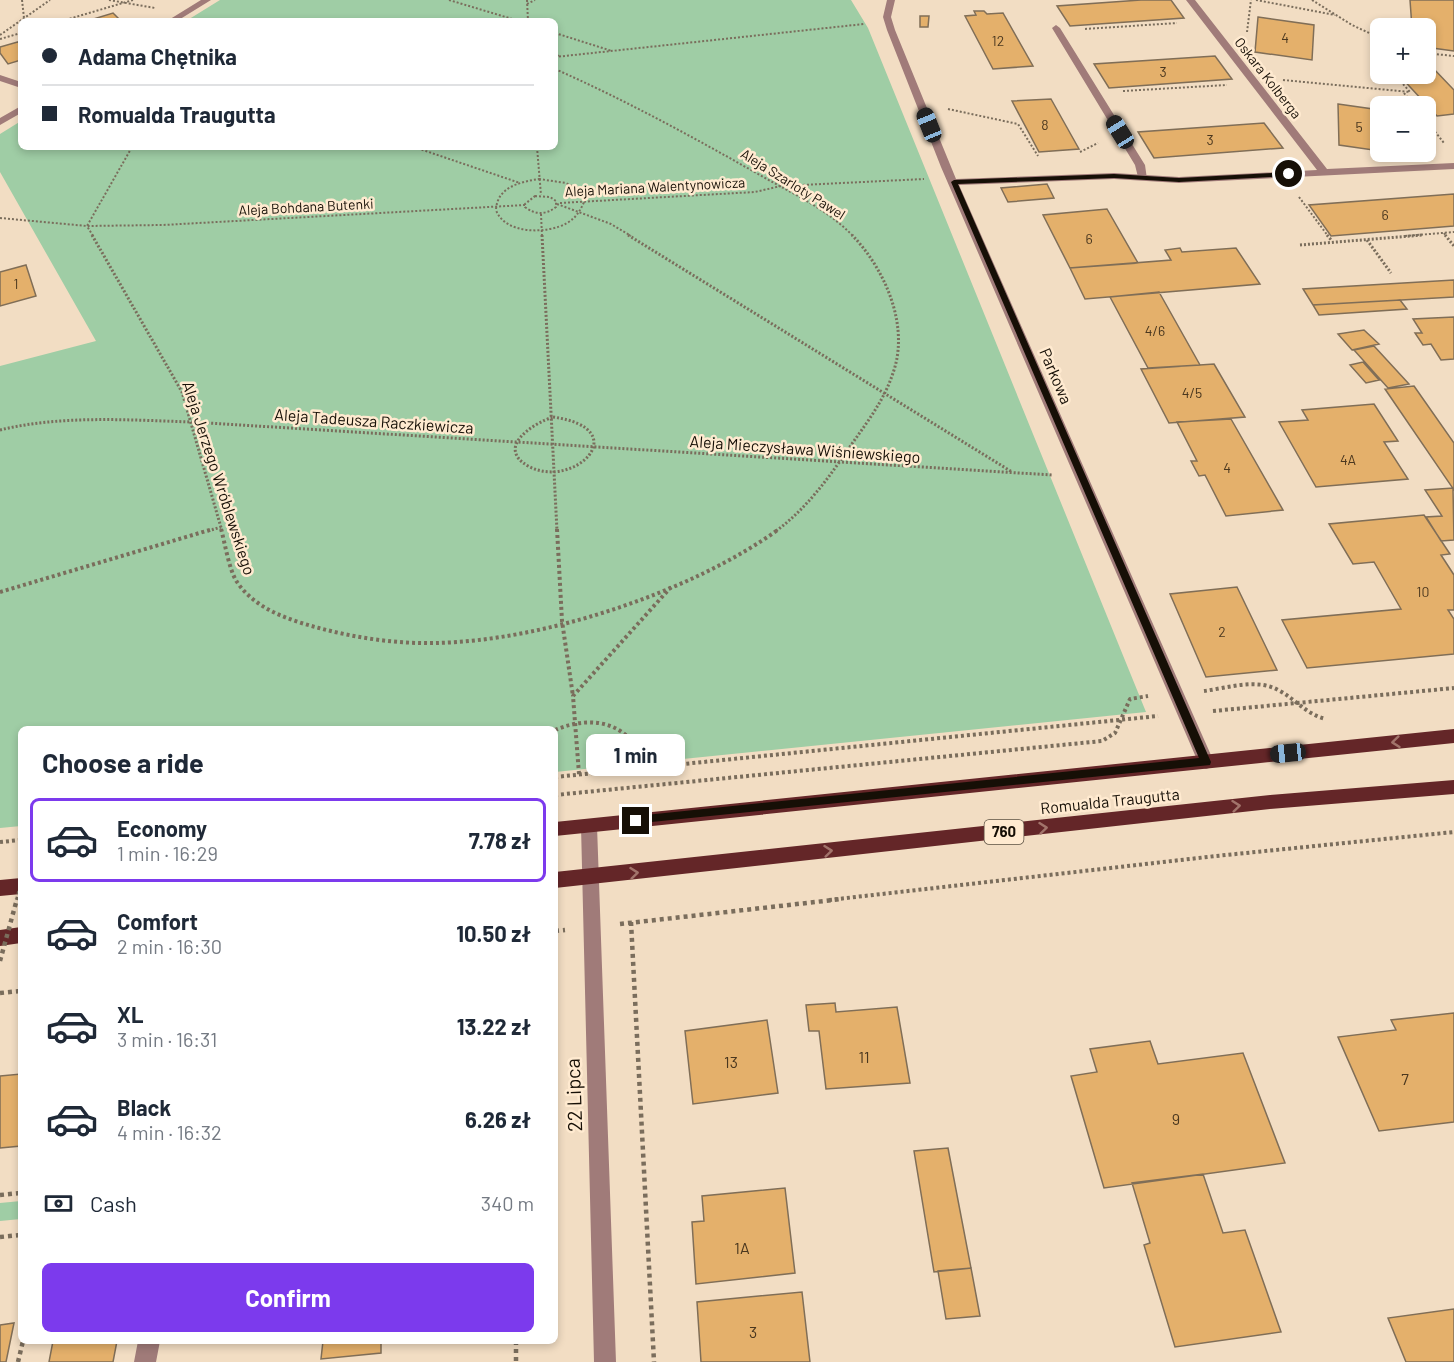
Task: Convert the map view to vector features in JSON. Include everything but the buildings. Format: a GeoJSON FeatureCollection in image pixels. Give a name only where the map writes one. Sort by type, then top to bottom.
{"type":"FeatureCollection","features":[{"type":"Feature","properties":{"kind":"main road","name":"Romualda Traugutta"},"geometry":{"type":"LineString","coordinates":[[558,829],[1454,736]]}},
{"type":"Feature","properties":{"kind":"main road","name":"Romualda Traugutta"},"geometry":{"type":"LineString","coordinates":[[558,880],[1270,802],[1454,788]]}},
{"type":"Feature","properties":{"kind":"main road"},"geometry":{"type":"LineString","coordinates":[[0,888],[18,885]]}},
{"type":"Feature","properties":{"kind":"main road"},"geometry":{"type":"LineString","coordinates":[[0,938],[18,935]]}},
{"type":"Feature","properties":{"kind":"street"},"geometry":{"type":"LineString","coordinates":[[176,18],[207,0]]}},
{"type":"Feature","properties":{"kind":"street","name":"Parkowa"},"geometry":{"type":"LineString","coordinates":[[891,0],[888,12],[889,22],[954,182],[1206,762]]}},
{"type":"Feature","properties":{"kind":"street","name":"Oskara Kolberga"},"geometry":{"type":"LineString","coordinates":[[1190,0],[1324,172]]}},
{"type":"Feature","properties":{"kind":"street"},"geometry":{"type":"LineString","coordinates":[[1056,28],[1140,165],[1143,177]]}},
{"type":"Feature","properties":{"kind":"street"},"geometry":{"type":"LineString","coordinates":[[0,78],[18,84]]}},
{"type":"Feature","properties":{"kind":"street"},"geometry":{"type":"LineString","coordinates":[[0,122],[18,112]]}},
{"type":"Feature","properties":{"kind":"street"},"geometry":{"type":"LineString","coordinates":[[954,182],[1114,176],[1179,180],[1454,166]]}},
{"type":"Feature","properties":{"kind":"street","name":"22 Lipca"},"geometry":{"type":"LineString","coordinates":[[589,826],[605,1362]]}},
{"type":"Feature","properties":{"kind":"street"},"geometry":{"type":"LineString","coordinates":[[145,1362],[148,1344]]}},
{"type":"Feature","properties":{"kind":"path"},"geometry":{"type":"LineString","coordinates":[[22,0],[24,18],[50,0]]}},
{"type":"Feature","properties":{"kind":"path"},"geometry":{"type":"LineString","coordinates":[[109,0],[163,9]]}},
{"type":"Feature","properties":{"kind":"path"},"geometry":{"type":"LineString","coordinates":[[72,18],[133,0]]}},
{"type":"Feature","properties":{"kind":"path"},"geometry":{"type":"LineString","coordinates":[[449,0],[509,18]]}},
{"type":"Feature","properties":{"kind":"path"},"geometry":{"type":"LineString","coordinates":[[527,0],[528,18]]}},
{"type":"Feature","properties":{"kind":"path"},"geometry":{"type":"LineString","coordinates":[[527,4],[535,0]]}},
{"type":"Feature","properties":{"kind":"path"},"geometry":{"type":"LineString","coordinates":[[1246,38],[1251,0]]}},
{"type":"Feature","properties":{"kind":"path"},"geometry":{"type":"LineString","coordinates":[[1256,0],[1335,15]]}},
{"type":"Feature","properties":{"kind":"path"},"geometry":{"type":"LineString","coordinates":[[1312,0],[1370,33]]}},
{"type":"Feature","properties":{"kind":"path"},"geometry":{"type":"LineString","coordinates":[[0,35],[18,22]]}},
{"type":"Feature","properties":{"kind":"path"},"geometry":{"type":"LineString","coordinates":[[558,56],[616,52],[889,22]]}},
{"type":"Feature","properties":{"kind":"path"},"geometry":{"type":"LineString","coordinates":[[1083,29],[1176,23]]}},
{"type":"Feature","properties":{"kind":"path"},"geometry":{"type":"LineString","coordinates":[[0,39],[18,34]]}},
{"type":"Feature","properties":{"kind":"path"},"geometry":{"type":"LineString","coordinates":[[558,34],[616,52]]}},
{"type":"Feature","properties":{"kind":"path"},"geometry":{"type":"LineString","coordinates":[[1436,54],[1454,56]]}},
{"type":"Feature","properties":{"kind":"path","name":"Aleja Szarloty Pawel"},"geometry":{"type":"LineString","coordinates":[[558,70],[633,104],[781,186],[838,222],[858,242],[879,273],[892,302],[898,340],[896,364],[884,395],[839,463],[805,506],[769,536],[724,562],[671,587],[562,621]]}},
{"type":"Feature","properties":{"kind":"path"},"geometry":{"type":"LineString","coordinates":[[1281,80],[1410,92],[1403,84]]}},
{"type":"Feature","properties":{"kind":"path"},"geometry":{"type":"LineString","coordinates":[[1120,92],[1228,85]]}},
{"type":"Feature","properties":{"kind":"path"},"geometry":{"type":"LineString","coordinates":[[1403,92],[1406,96]]}},
{"type":"Feature","properties":{"kind":"path"},"geometry":{"type":"LineString","coordinates":[[941,107],[1018,124],[1036,155],[1045,160]]}},
{"type":"Feature","properties":{"kind":"path"},"geometry":{"type":"LineString","coordinates":[[1070,153],[1081,152],[1120,132]]}},
{"type":"Feature","properties":{"kind":"path"},"geometry":{"type":"LineString","coordinates":[[1436,132],[1447,146]]}},
{"type":"Feature","properties":{"kind":"path"},"geometry":{"type":"LineString","coordinates":[[87,226],[130,150]]}},
{"type":"Feature","properties":{"kind":"path"},"geometry":{"type":"LineString","coordinates":[[423,150],[521,183]]}},
{"type":"Feature","properties":{"kind":"path"},"geometry":{"type":"LineString","coordinates":[[537,150],[541,195]]}},
{"type":"Feature","properties":{"kind":"path"},"geometry":{"type":"LineString","coordinates":[[1036,155],[1047,154]]}},
{"type":"Feature","properties":{"kind":"path","name":"Aleja Mariana Walentynowicza"},"geometry":{"type":"LineString","coordinates":[[557,204],[755,192],[781,186],[933,178]]}},
{"type":"Feature","properties":{"kind":"path"},"geometry":{"type":"LineString","coordinates":[[539,179],[569,183],[579,189],[585,202],[582,213],[572,222],[542,231],[528,230],[505,222],[498,215],[496,207],[498,199],[504,192],[521,183],[539,179]]}},
{"type":"Feature","properties":{"kind":"path"},"geometry":{"type":"LineString","coordinates":[[557,204],[550,212],[541,214],[530,212],[525,205],[531,198],[541,195],[550,197],[557,204],[611,224],[1012,473]]}},
{"type":"Feature","properties":{"kind":"path"},"geometry":{"type":"LineString","coordinates":[[1298,197],[1333,242]]}},
{"type":"Feature","properties":{"kind":"path","name":"Aleja Bohdana Butenki"},"geometry":{"type":"LineString","coordinates":[[0,218],[87,226],[163,225],[525,205]]}},
{"type":"Feature","properties":{"kind":"path"},"geometry":{"type":"LineString","coordinates":[[541,214],[555,444],[562,621],[573,696],[579,774]]}},
{"type":"Feature","properties":{"kind":"path","name":"Aleja Jerzego Wróblewskiego"},"geometry":{"type":"LineString","coordinates":[[87,226],[182,392],[236,581],[258,603],[292,619],[347,635],[407,641],[454,643],[520,632],[562,621]]}},
{"type":"Feature","properties":{"kind":"path"},"geometry":{"type":"LineString","coordinates":[[1300,244],[1454,232]]}},
{"type":"Feature","properties":{"kind":"path"},"geometry":{"type":"LineString","coordinates":[[1444,233],[1454,246]]}},
{"type":"Feature","properties":{"kind":"path"},"geometry":{"type":"LineString","coordinates":[[1366,239],[1391,273]]}},
{"type":"Feature","properties":{"kind":"path"},"geometry":{"type":"LineString","coordinates":[[553,417],[566,417],[587,425],[593,432],[595,447],[589,458],[580,465],[556,472],[537,469],[521,460],[516,452],[516,442],[529,425],[553,417]]}},
{"type":"Feature","properties":{"kind":"path","name":"Aleja Tadeusza Raczkiewicza"},"geometry":{"type":"LineString","coordinates":[[0,430],[29,423],[139,420],[555,444]]}},
{"type":"Feature","properties":{"kind":"path","name":"Aleja Mieczysława Wiśniewskiego"},"geometry":{"type":"LineString","coordinates":[[555,444],[1054,476]]}},
{"type":"Feature","properties":{"kind":"path"},"geometry":{"type":"LineString","coordinates":[[0,592],[221,527]]}},
{"type":"Feature","properties":{"kind":"path"},"geometry":{"type":"LineString","coordinates":[[573,696],[671,587]]}},
{"type":"Feature","properties":{"kind":"path"},"geometry":{"type":"LineString","coordinates":[[1203,691],[1269,685],[1281,691],[1306,713],[1315,717],[1338,718]]}},
{"type":"Feature","properties":{"kind":"path"},"geometry":{"type":"LineString","coordinates":[[558,777],[1454,688]]}},
{"type":"Feature","properties":{"kind":"path"},"geometry":{"type":"LineString","coordinates":[[558,795],[1102,741],[1112,738],[1118,732],[1126,704],[1130,699],[1145,696]]}},
{"type":"Feature","properties":{"kind":"path"},"geometry":{"type":"LineString","coordinates":[[558,729],[575,723],[602,723],[620,729],[635,741],[645,756],[647,768]]}},
{"type":"Feature","properties":{"kind":"path"},"geometry":{"type":"LineString","coordinates":[[654,1362],[631,922],[1216,856],[1454,832]]}},
{"type":"Feature","properties":{"kind":"path"},"geometry":{"type":"LineString","coordinates":[[0,842],[18,840]]}},
{"type":"Feature","properties":{"kind":"path"},"geometry":{"type":"LineString","coordinates":[[0,961],[18,896]]}},
{"type":"Feature","properties":{"kind":"path"},"geometry":{"type":"LineString","coordinates":[[0,993],[18,991]]}},
{"type":"Feature","properties":{"kind":"path"},"geometry":{"type":"LineString","coordinates":[[0,1195],[18,1193]]}},
{"type":"Feature","properties":{"kind":"path"},"geometry":{"type":"LineString","coordinates":[[0,1237],[18,1235]]}},
{"type":"Feature","properties":{"kind":"path"},"geometry":{"type":"LineString","coordinates":[[18,1362],[22,1344]]}},
{"type":"Feature","properties":{"kind":"path"},"geometry":{"type":"LineString","coordinates":[[516,1344],[516,1362]]}},
{"type":"Feature","properties":{"kind":"green space"},"geometry":{"type":"Polygon","coordinates":[[[220,0],[851,0],[868,28],[1146,712],[558,772],[558,726],[18,726],[18,826],[0,828],[0,366],[96,341],[0,172],[0,134],[18,123],[18,150],[558,150],[558,18],[191,18],[220,0]]]}},
{"type":"Feature","properties":{"kind":"green space"},"geometry":{"type":"Polygon","coordinates":[[[18,1201],[18,1219],[0,1221],[0,1203],[18,1201]]]}},
{"type":"Feature","properties":{"kind":"route"},"geometry":{"type":"LineString","coordinates":[[636,821],[1206,762],[954,182],[1114,176],[1179,180],[1289,174]]}}]}
